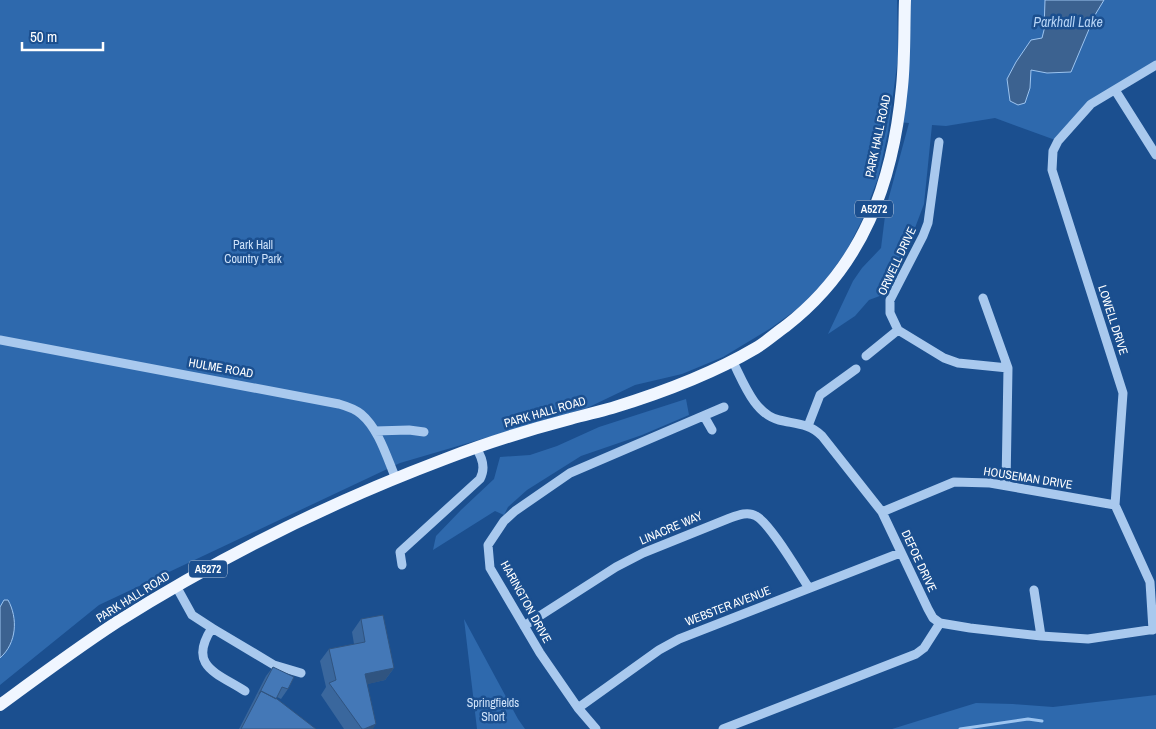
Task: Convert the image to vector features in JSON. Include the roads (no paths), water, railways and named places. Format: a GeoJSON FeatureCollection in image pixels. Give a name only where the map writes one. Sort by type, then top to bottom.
{"type":"FeatureCollection","features":[{"type":"Feature","properties":{"kind":"main road","name":"PARK HALL ROAD"},"geometry":{"type":"LineString","coordinates":[[0,705],[113,624],[176,586],[264,538],[311,515],[445,458],[632,401],[693,378],[758,347],[813,303],[846,264],[866,228],[879,198],[891,157],[898,122],[904,58],[904,0]]}},
{"type":"Feature","properties":{"kind":"street","name":"LOWELL DRIVE"},"geometry":{"type":"LineString","coordinates":[[1155,629],[1150,582],[1115,505],[1123,393],[1052,170],[1053,151],[1058,141],[1091,104],[1156,65]]}},
{"type":"Feature","properties":{"kind":"street"},"geometry":{"type":"LineString","coordinates":[[1115,90],[1156,155]]}},
{"type":"Feature","properties":{"kind":"street","name":"ORWELL DRIVE"},"geometry":{"type":"LineString","coordinates":[[898,330],[890,313],[890,300],[923,236],[928,222],[939,142]]}},
{"type":"Feature","properties":{"kind":"street"},"geometry":{"type":"LineString","coordinates":[[983,298],[1008,368],[1006,486]]}},
{"type":"Feature","properties":{"kind":"street"},"geometry":{"type":"LineString","coordinates":[[866,356],[898,330],[944,358],[958,363],[1008,368]]}},
{"type":"Feature","properties":{"kind":"street","name":"HULME ROAD"},"geometry":{"type":"LineString","coordinates":[[0,340],[339,404],[360,412],[375,431],[396,479]]}},
{"type":"Feature","properties":{"kind":"street","name":"DEFOE DRIVE"},"geometry":{"type":"LineString","coordinates":[[732,360],[761,410],[778,420],[808,426],[815,429],[822,436],[882,512],[928,609],[933,618],[940,622]]}},
{"type":"Feature","properties":{"kind":"street"},"geometry":{"type":"LineString","coordinates":[[808,426],[820,395],[856,370]]}},
{"type":"Feature","properties":{"kind":"street","name":"HARINGTON DRIVE"},"geometry":{"type":"LineString","coordinates":[[596,729],[578,708],[524,626],[490,568],[488,545],[504,521],[515,511],[570,473],[724,407]]}},
{"type":"Feature","properties":{"kind":"street"},"geometry":{"type":"LineString","coordinates":[[704,416],[712,430]]}},
{"type":"Feature","properties":{"kind":"street"},"geometry":{"type":"LineString","coordinates":[[375,431],[402,430],[424,432]]}},
{"type":"Feature","properties":{"kind":"street"},"geometry":{"type":"LineString","coordinates":[[402,565],[400,552],[480,479],[483,474],[482,460],[476,448]]}},
{"type":"Feature","properties":{"kind":"street","name":"HOUSEMAN DRIVE"},"geometry":{"type":"LineString","coordinates":[[882,512],[954,482],[990,483],[1115,505]]}},
{"type":"Feature","properties":{"kind":"street","name":"LINACRE WAY"},"geometry":{"type":"LineString","coordinates":[[524,626],[636,556],[744,514],[761,519],[777,539],[809,588]]}},
{"type":"Feature","properties":{"kind":"street","name":"WEBSTER AVENUE"},"geometry":{"type":"LineString","coordinates":[[578,708],[659,650],[679,639],[900,553]]}},
{"type":"Feature","properties":{"kind":"street"},"geometry":{"type":"LineString","coordinates":[[176,586],[192,615],[274,665],[300,673]]}},
{"type":"Feature","properties":{"kind":"street"},"geometry":{"type":"LineString","coordinates":[[1034,590],[1041,636]]}},
{"type":"Feature","properties":{"kind":"street"},"geometry":{"type":"LineString","coordinates":[[724,729],[916,654],[924,648],[940,622],[958,627],[1088,639],[1155,629]]}},
{"type":"Feature","properties":{"kind":"street"},"geometry":{"type":"LineString","coordinates":[[212,628],[201,650],[202,659],[208,668],[245,691]]}},
{"type":"Feature","properties":{"kind":"water","name":"Parkhall Lake"},"geometry":{"type":"Polygon","coordinates":[[[1045,0],[1104,0],[1095,15],[1071,72],[1047,73],[1031,70],[1030,88],[1025,103],[1018,105],[1010,101],[1007,79],[1031,40],[1042,38],[1045,0]]]}},
{"type":"Feature","properties":{"kind":"water"},"geometry":{"type":"Polygon","coordinates":[[[4,600],[8,600],[11,607],[14,630],[10,645],[0,658],[0,607],[4,600]]]}},
{"type":"Feature","properties":{"kind":"waterway"},"geometry":{"type":"LineString","coordinates":[[960,729],[1028,719],[1042,721]]}},
{"type":"Feature","properties":{"kind":"park label","name":"Park Hall Country Park"},"geometry":{"type":"Point","coordinates":[253,252]}},
{"type":"Feature","properties":{"kind":"park label","name":"Springfields Short"},"geometry":{"type":"Point","coordinates":[493,710]}}]}
